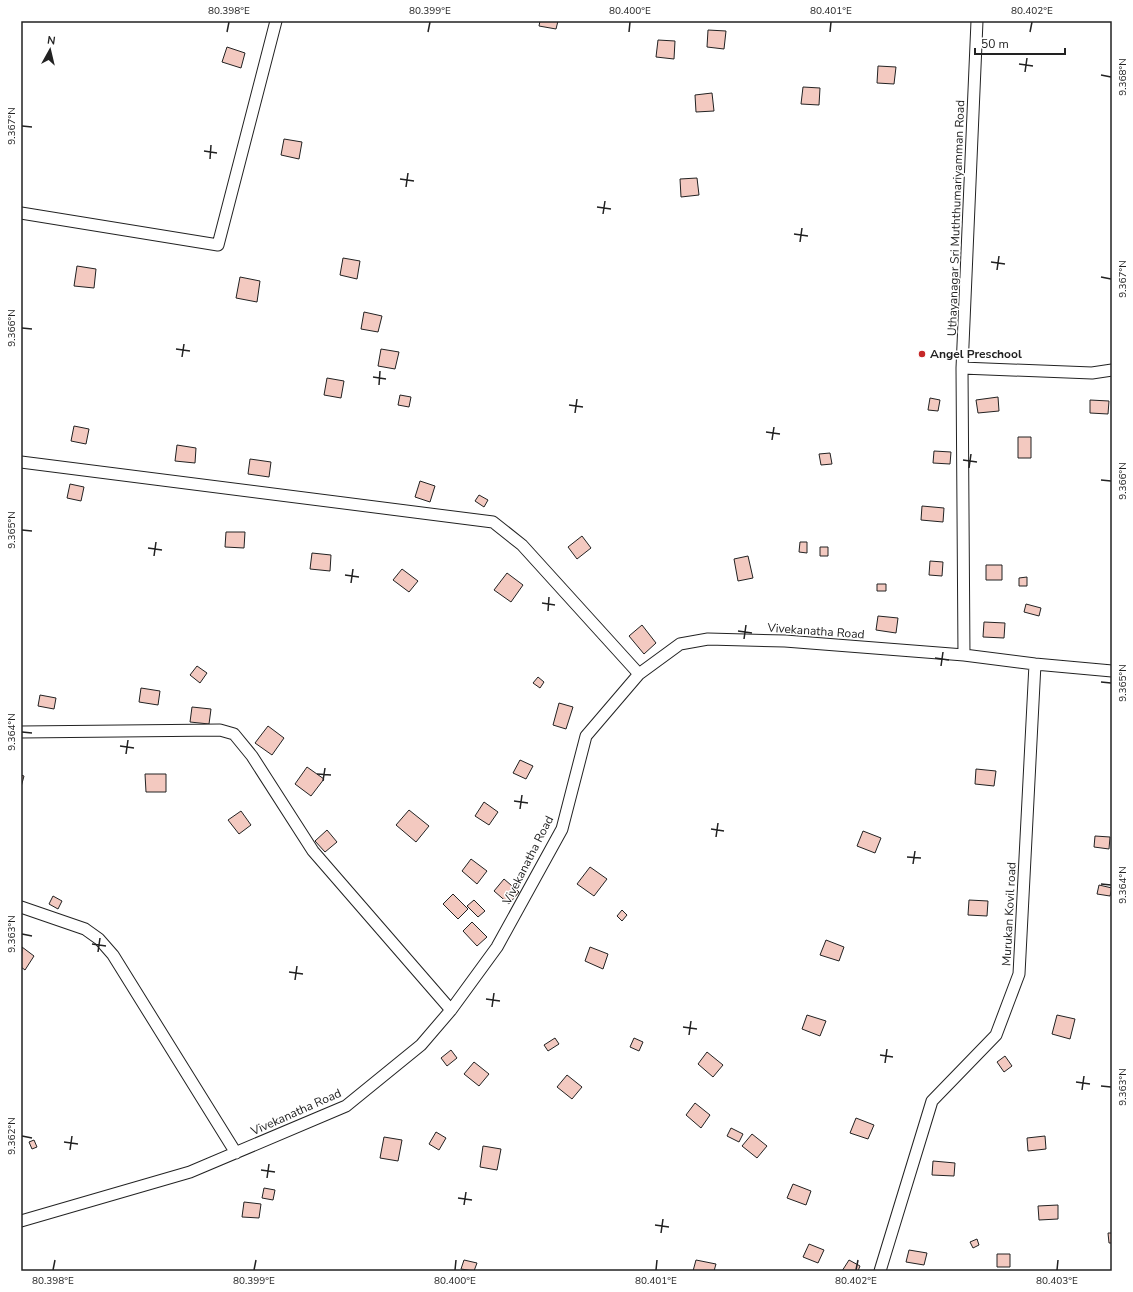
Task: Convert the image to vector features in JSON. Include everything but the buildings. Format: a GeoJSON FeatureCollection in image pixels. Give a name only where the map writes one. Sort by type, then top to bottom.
{"type":"FeatureCollection","features":[{"type":"Feature","properties":{"kind":"street"},"geometry":{"type":"LineString","coordinates":[[21,213],[218,245],[276,21]]}},
{"type":"Feature","properties":{"kind":"street","name":"Uthayanagar Sri Muththumariyamman Road"},"geometry":{"type":"LineString","coordinates":[[964,655],[962,368],[977,21]]}},
{"type":"Feature","properties":{"kind":"street"},"geometry":{"type":"LineString","coordinates":[[962,368],[1092,373],[1112,370]]}},
{"type":"Feature","properties":{"kind":"street"},"geometry":{"type":"LineString","coordinates":[[21,462],[493,522],[522,545],[639,674]]}},
{"type":"Feature","properties":{"kind":"street","name":"Vivekanatha Road"},"geometry":{"type":"LineString","coordinates":[[21,1221],[190,1172],[346,1106],[421,1045],[452,1010],[497,947],[562,829],[586,736],[639,674],[680,644],[708,639],[785,641],[964,655],[1035,664],[1112,671]]}},
{"type":"Feature","properties":{"kind":"street","name":"Murukan Kovil road"},"geometry":{"type":"LineString","coordinates":[[880,1271],[932,1101],[996,1035],[1019,974],[1035,664]]}},
{"type":"Feature","properties":{"kind":"street"},"geometry":{"type":"LineString","coordinates":[[21,732],[220,730],[234,734],[252,756],[313,851],[452,1010]]}},
{"type":"Feature","properties":{"kind":"street"},"geometry":{"type":"LineString","coordinates":[[21,907],[85,929],[99,939],[113,955],[236,1153]]}},
{"type":"Feature","properties":{"kind":"place","name":"Angel Preschool"},"geometry":{"type":"Point","coordinates":[922,354]}}]}
